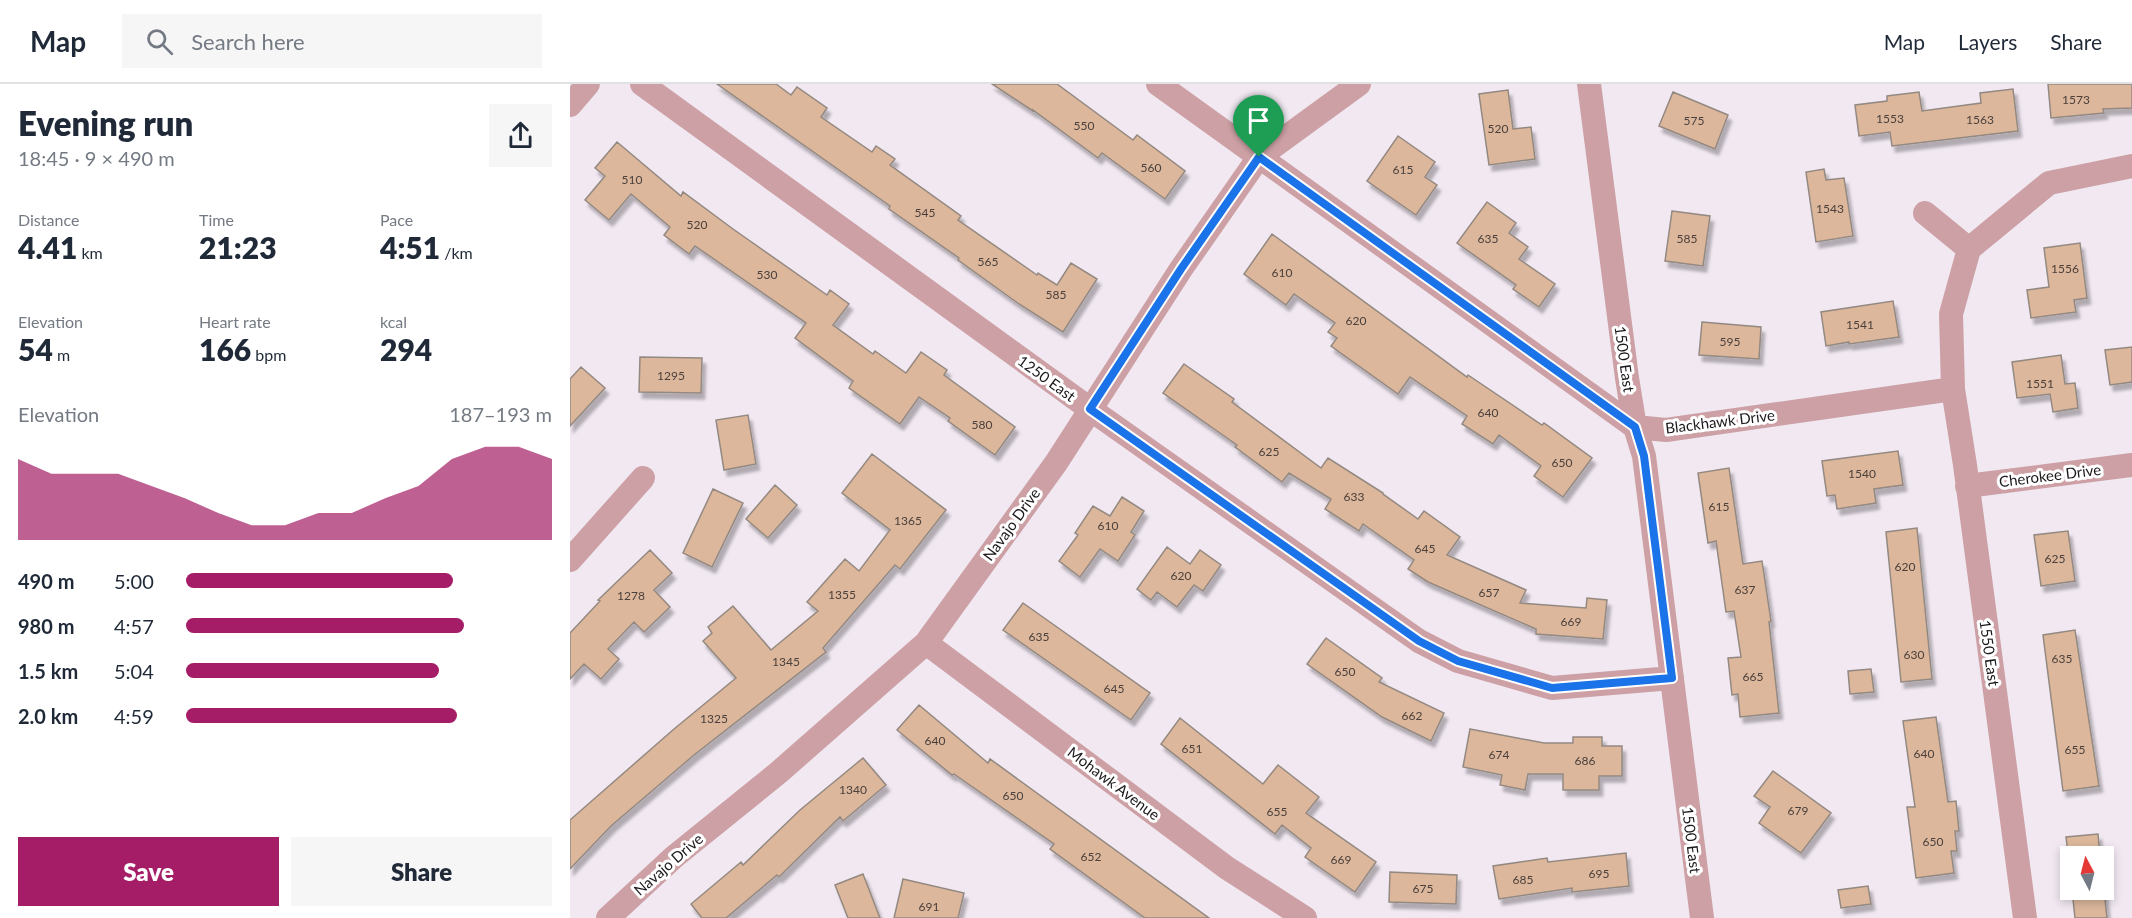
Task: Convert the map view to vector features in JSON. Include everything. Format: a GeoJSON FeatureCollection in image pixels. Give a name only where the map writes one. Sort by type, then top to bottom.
{"type":"FeatureCollection","features":[{"type":"Feature","properties":{"kind":"street"},"geometry":{"type":"LineString","coordinates":[[570,105],[588,84]]}},
{"type":"Feature","properties":{"kind":"street","name":"1250 East"},"geometry":{"type":"LineString","coordinates":[[642,84],[1090,409],[1419,641],[1458,661],[1552,688],[1672,678]]}},
{"type":"Feature","properties":{"kind":"street"},"geometry":{"type":"LineString","coordinates":[[1158,84],[1635,427]]}},
{"type":"Feature","properties":{"kind":"street","name":"Navajo Drive"},"geometry":{"type":"LineString","coordinates":[[608,918],[674,857],[778,773],[926,643],[1056,463],[1181,269],[1259,157],[1359,84]]}},
{"type":"Feature","properties":{"kind":"street","name":"1500 East"},"geometry":{"type":"LineString","coordinates":[[1589,84],[1635,427],[1644,456],[1701,918]]}},
{"type":"Feature","properties":{"kind":"street"},"geometry":{"type":"LineString","coordinates":[[1953,389],[1951,314],[1969,249],[2049,183],[2132,166]]}},
{"type":"Feature","properties":{"kind":"street"},"geometry":{"type":"LineString","coordinates":[[1925,213],[1969,249]]}},
{"type":"Feature","properties":{"kind":"street","name":"Blackhawk Drive"},"geometry":{"type":"LineString","coordinates":[[1635,427],[1666,430],[1953,389]]}},
{"type":"Feature","properties":{"kind":"street","name":"1550 East"},"geometry":{"type":"LineString","coordinates":[[1953,389],[2025,918]]}},
{"type":"Feature","properties":{"kind":"street","name":"Cherokee Drive"},"geometry":{"type":"LineString","coordinates":[[1967,486],[2132,465]]}},
{"type":"Feature","properties":{"kind":"street"},"geometry":{"type":"LineString","coordinates":[[570,560],[643,478]]}},
{"type":"Feature","properties":{"kind":"street","name":"Mohawk Avenue"},"geometry":{"type":"LineString","coordinates":[[926,643],[1227,868],[1305,918]]}},
{"type":"Feature","properties":{"kind":"building"},"geometry":{"type":"Polygon","coordinates":[[[717,84],[776,84],[791,95],[797,87],[827,108],[821,117],[872,152],[876,146],[895,159],[890,165],[961,216],[958,220],[1037,275],[1038,273],[1057,285],[1071,263],[1097,279],[1063,332],[1019,304],[889,209],[890,206],[717,84]]]}},
{"type":"Feature","properties":{"kind":"building"},"geometry":{"type":"Polygon","coordinates":[[[992,84],[1057,84],[1133,140],[1137,135],[1185,171],[1165,199],[1102,153],[1098,158],[1033,110],[992,84]]]}},
{"type":"Feature","properties":{"kind":"building"},"geometry":{"type":"Polygon","coordinates":[[[2048,84],[2132,84],[2132,108],[2103,109],[2104,113],[2051,118],[2048,84]]]}},
{"type":"Feature","properties":{"kind":"building"},"geometry":{"type":"Polygon","coordinates":[[[2013,89],[2018,131],[1892,146],[1890,132],[1859,136],[1855,105],[1887,101],[1887,96],[1919,92],[1922,111],[1981,103],[1980,93],[2013,89]]]}},
{"type":"Feature","properties":{"kind":"building"},"geometry":{"type":"Polygon","coordinates":[[[1508,90],[1513,129],[1531,127],[1535,159],[1489,165],[1479,94],[1508,90]]]}},
{"type":"Feature","properties":{"kind":"building"},"geometry":{"type":"Polygon","coordinates":[[[1673,92],[1728,115],[1715,149],[1659,126],[1673,92]]]}},
{"type":"Feature","properties":{"kind":"building"},"geometry":{"type":"Polygon","coordinates":[[[1398,136],[1435,162],[1425,177],[1437,185],[1416,215],[1367,181],[1398,136]]]}},
{"type":"Feature","properties":{"kind":"building"},"geometry":{"type":"Polygon","coordinates":[[[617,142],[681,196],[683,192],[827,295],[830,290],[849,304],[833,325],[873,354],[875,351],[906,373],[921,352],[947,370],[944,375],[1015,427],[995,455],[948,421],[950,418],[919,397],[900,424],[849,388],[853,381],[795,338],[806,323],[695,246],[689,254],[664,235],[670,227],[631,194],[609,220],[585,200],[605,176],[595,168],[617,142]]]}},
{"type":"Feature","properties":{"kind":"building"},"geometry":{"type":"Polygon","coordinates":[[[1824,169],[1826,180],[1844,178],[1853,236],[1816,242],[1806,172],[1824,169]]]}},
{"type":"Feature","properties":{"kind":"building"},"geometry":{"type":"Polygon","coordinates":[[[1487,202],[1516,223],[1509,233],[1528,247],[1519,259],[1555,284],[1539,307],[1513,289],[1516,285],[1457,243],[1487,202]]]}},
{"type":"Feature","properties":{"kind":"building"},"geometry":{"type":"Polygon","coordinates":[[[1672,211],[1710,216],[1703,266],[1665,261],[1672,211]]]}},
{"type":"Feature","properties":{"kind":"building"},"geometry":{"type":"Polygon","coordinates":[[[1272,234],[1467,377],[1468,375],[1542,425],[1544,423],[1592,458],[1563,497],[1534,476],[1541,466],[1499,435],[1493,444],[1462,424],[1467,416],[1410,377],[1398,394],[1331,346],[1337,338],[1328,332],[1335,323],[1294,294],[1286,305],[1244,274],[1272,234]]]}},
{"type":"Feature","properties":{"kind":"building"},"geometry":{"type":"Polygon","coordinates":[[[2080,243],[2087,298],[2074,300],[2076,312],[2031,318],[2027,290],[2049,287],[2044,248],[2080,243]]]}},
{"type":"Feature","properties":{"kind":"building"},"geometry":{"type":"Polygon","coordinates":[[[1893,301],[1899,337],[1826,346],[1821,312],[1893,301]]]}},
{"type":"Feature","properties":{"kind":"building"},"geometry":{"type":"Polygon","coordinates":[[[1702,322],[1761,327],[1759,359],[1699,355],[1702,322]]]}},
{"type":"Feature","properties":{"kind":"building"},"geometry":{"type":"Polygon","coordinates":[[[2132,347],[2132,382],[2110,385],[2105,350],[2132,347]]]}},
{"type":"Feature","properties":{"kind":"building"},"geometry":{"type":"Polygon","coordinates":[[[2061,355],[2065,384],[2075,383],[2078,408],[2053,412],[2050,394],[2017,398],[2012,362],[2061,355]]]}},
{"type":"Feature","properties":{"kind":"building"},"geometry":{"type":"Polygon","coordinates":[[[640,357],[702,358],[701,393],[639,392],[640,357]]]}},
{"type":"Feature","properties":{"kind":"building"},"geometry":{"type":"Polygon","coordinates":[[[1184,364],[1234,399],[1232,402],[1321,468],[1328,458],[1383,493],[1418,519],[1424,511],[1460,537],[1447,555],[1526,590],[1520,603],[1586,608],[1587,598],[1607,600],[1603,639],[1536,634],[1536,629],[1428,582],[1408,569],[1414,560],[1363,524],[1359,531],[1325,509],[1331,499],[1289,473],[1282,482],[1235,447],[1237,445],[1163,393],[1184,364]]]}},
{"type":"Feature","properties":{"kind":"building"},"geometry":{"type":"Polygon","coordinates":[[[581,367],[605,388],[570,426],[570,379],[581,367]]]}},
{"type":"Feature","properties":{"kind":"building"},"geometry":{"type":"Polygon","coordinates":[[[748,415],[756,464],[724,470],[716,420],[748,415]]]}},
{"type":"Feature","properties":{"kind":"building"},"geometry":{"type":"Polygon","coordinates":[[[1898,451],[1903,485],[1874,489],[1876,503],[1837,509],[1835,495],[1827,496],[1822,461],[1898,451]]]}},
{"type":"Feature","properties":{"kind":"building"},"geometry":{"type":"Polygon","coordinates":[[[872,454],[946,510],[900,569],[895,565],[823,648],[826,652],[694,755],[611,826],[570,869],[570,820],[736,678],[703,641],[712,633],[708,627],[733,606],[771,650],[818,611],[807,602],[845,559],[859,571],[890,530],[842,493],[872,454]]]}},
{"type":"Feature","properties":{"kind":"building"},"geometry":{"type":"Polygon","coordinates":[[[1729,468],[1743,564],[1762,561],[1771,621],[1769,622],[1779,713],[1740,717],[1738,694],[1732,695],[1728,658],[1741,657],[1734,611],[1726,612],[1716,541],[1708,543],[1698,473],[1729,468]]]}},
{"type":"Feature","properties":{"kind":"building"},"geometry":{"type":"Polygon","coordinates":[[[775,485],[797,505],[768,538],[746,519],[775,485]]]}},
{"type":"Feature","properties":{"kind":"building"},"geometry":{"type":"Polygon","coordinates":[[[713,489],[743,503],[712,567],[683,553],[713,489]]]}},
{"type":"Feature","properties":{"kind":"building"},"geometry":{"type":"Polygon","coordinates":[[[1122,497],[1144,511],[1131,532],[1135,535],[1118,561],[1100,549],[1080,577],[1059,561],[1078,535],[1075,533],[1093,506],[1110,516],[1122,497]]]}},
{"type":"Feature","properties":{"kind":"building"},"geometry":{"type":"Polygon","coordinates":[[[1917,528],[1932,679],[1901,682],[1886,532],[1917,528]]]}},
{"type":"Feature","properties":{"kind":"building"},"geometry":{"type":"Polygon","coordinates":[[[2068,531],[2075,581],[2041,586],[2034,535],[2068,531]]]}},
{"type":"Feature","properties":{"kind":"building"},"geometry":{"type":"Polygon","coordinates":[[[1167,547],[1190,564],[1200,550],[1221,565],[1203,591],[1194,585],[1177,607],[1157,592],[1151,600],[1137,589],[1167,547]]]}},
{"type":"Feature","properties":{"kind":"building"},"geometry":{"type":"Polygon","coordinates":[[[650,550],[672,573],[654,590],[670,607],[644,632],[634,622],[608,649],[619,659],[601,679],[584,664],[570,679],[570,633],[600,601],[598,600],[650,550]]]}},
{"type":"Feature","properties":{"kind":"building"},"geometry":{"type":"Polygon","coordinates":[[[1023,603],[1150,693],[1131,720],[1003,630],[1023,603]]]}},
{"type":"Feature","properties":{"kind":"building"},"geometry":{"type":"Polygon","coordinates":[[[2075,630],[2099,786],[2063,791],[2043,635],[2075,630]]]}},
{"type":"Feature","properties":{"kind":"building"},"geometry":{"type":"Polygon","coordinates":[[[1326,638],[1382,678],[1379,682],[1444,713],[1431,741],[1382,717],[1307,664],[1326,638]]]}},
{"type":"Feature","properties":{"kind":"building"},"geometry":{"type":"Polygon","coordinates":[[[1871,669],[1874,692],[1850,694],[1848,671],[1871,669]]]}},
{"type":"Feature","properties":{"kind":"building"},"geometry":{"type":"Polygon","coordinates":[[[919,705],[988,763],[990,759],[1209,918],[1145,918],[1050,849],[1054,844],[954,774],[952,775],[897,730],[919,705]]]}},
{"type":"Feature","properties":{"kind":"building"},"geometry":{"type":"Polygon","coordinates":[[[1936,717],[1948,802],[1956,801],[1959,831],[1955,831],[1957,851],[1951,851],[1954,873],[1916,878],[1907,807],[1915,807],[1903,721],[1936,717]]]}},
{"type":"Feature","properties":{"kind":"building"},"geometry":{"type":"Polygon","coordinates":[[[1180,718],[1263,784],[1278,765],[1319,797],[1306,813],[1376,862],[1355,892],[1305,857],[1311,848],[1282,825],[1275,834],[1161,744],[1180,718]]]}},
{"type":"Feature","properties":{"kind":"building"},"geometry":{"type":"Polygon","coordinates":[[[1470,729],[1544,743],[1573,743],[1573,737],[1602,737],[1602,746],[1622,746],[1622,776],[1599,776],[1599,790],[1563,790],[1563,774],[1528,774],[1525,790],[1500,785],[1502,775],[1463,767],[1470,729]]]}},
{"type":"Feature","properties":{"kind":"building"},"geometry":{"type":"Polygon","coordinates":[[[863,758],[886,785],[843,821],[840,817],[779,877],[777,875],[726,918],[702,918],[691,904],[741,862],[743,865],[800,810],[863,758]]]}},
{"type":"Feature","properties":{"kind":"building"},"geometry":{"type":"Polygon","coordinates":[[[1773,771],[1831,813],[1801,853],[1759,823],[1770,807],[1754,796],[1773,771]]]}},
{"type":"Feature","properties":{"kind":"building"},"geometry":{"type":"Polygon","coordinates":[[[2098,834],[2099,846],[2067,846],[2066,837],[2098,834]]]}},
{"type":"Feature","properties":{"kind":"building"},"geometry":{"type":"Polygon","coordinates":[[[1626,853],[1629,886],[1572,892],[1572,888],[1499,899],[1493,866],[1547,858],[1548,862],[1626,853]]]}},
{"type":"Feature","properties":{"kind":"building"},"geometry":{"type":"Polygon","coordinates":[[[1390,872],[1457,875],[1456,904],[1389,902],[1390,872]]]}},
{"type":"Feature","properties":{"kind":"building"},"geometry":{"type":"Polygon","coordinates":[[[863,874],[880,918],[848,918],[835,885],[863,874]]]}},
{"type":"Feature","properties":{"kind":"building"},"geometry":{"type":"Polygon","coordinates":[[[903,879],[964,893],[958,918],[894,918],[903,879]]]}},
{"type":"Feature","properties":{"kind":"building"},"geometry":{"type":"Polygon","coordinates":[[[1868,886],[1871,904],[1841,908],[1838,890],[1868,886]]]}},
{"type":"Feature","properties":{"kind":"building"},"geometry":{"type":"Polygon","coordinates":[[[2073,900],[2105,900],[2107,918],[2075,918],[2073,900]]]}},
{"type":"Feature","properties":{"kind":"route"},"geometry":{"type":"LineString","coordinates":[[1259,157],[1635,427],[1644,456],[1672,678],[1552,688],[1458,661],[1419,641],[1090,409],[1181,269],[1259,157]]}}]}
